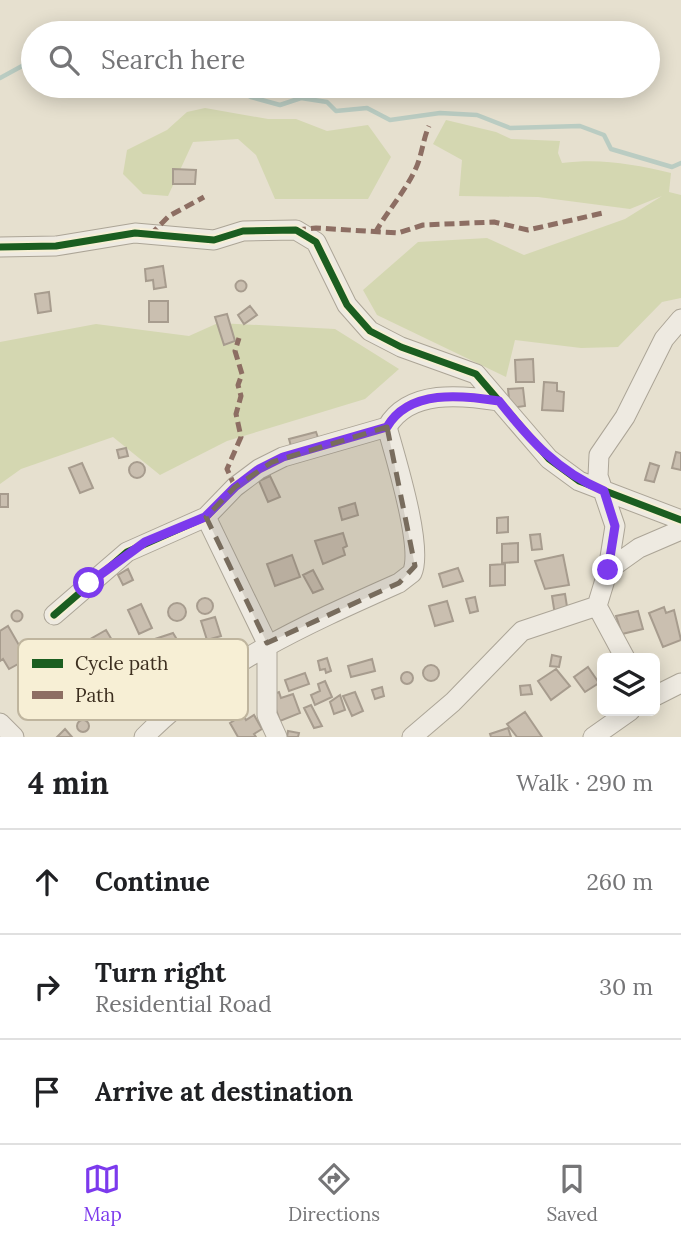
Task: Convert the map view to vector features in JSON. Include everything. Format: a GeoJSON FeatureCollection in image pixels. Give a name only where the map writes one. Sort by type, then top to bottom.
{"type":"FeatureCollection","features":[{"type":"Feature","properties":{"kind":"street"},"geometry":{"type":"LineString","coordinates":[[0,247],[56,246],[135,233],[214,240],[243,231],[296,230],[316,242],[347,306],[358,321],[401,347],[476,374],[549,459],[579,481],[681,520]]}},
{"type":"Feature","properties":{"kind":"street"},"geometry":{"type":"LineString","coordinates":[[622,653],[597,606],[608,570],[615,526],[598,476],[599,455],[625,417],[664,340],[681,319]]}},
{"type":"Feature","properties":{"kind":"street"},"geometry":{"type":"LineString","coordinates":[[54,615],[127,552],[205,517],[235,487],[272,462],[387,427],[401,408],[462,395],[499,401]]}},
{"type":"Feature","properties":{"kind":"street"},"geometry":{"type":"LineString","coordinates":[[248,656],[267,643],[399,583],[412,573],[416,558],[409,517],[387,427]]}},
{"type":"Feature","properties":{"kind":"street"},"geometry":{"type":"LineString","coordinates":[[205,517],[267,643],[267,715],[276,737]]}},
{"type":"Feature","properties":{"kind":"street"},"geometry":{"type":"LineString","coordinates":[[608,570],[639,548],[681,530]]}},
{"type":"Feature","properties":{"kind":"street"},"geometry":{"type":"LineString","coordinates":[[412,737],[453,702],[522,631],[597,606]]}},
{"type":"Feature","properties":{"kind":"street"},"geometry":{"type":"LineString","coordinates":[[660,694],[681,683]]}},
{"type":"Feature","properties":{"kind":"street"},"geometry":{"type":"LineString","coordinates":[[593,737],[623,716]]}},
{"type":"Feature","properties":{"kind":"street"},"geometry":{"type":"LineString","coordinates":[[144,737],[163,720]]}},
{"type":"Feature","properties":{"kind":"street"},"geometry":{"type":"LineString","coordinates":[[0,723],[14,737]]}},
{"type":"Feature","properties":{"kind":"highlighted area"},"geometry":{"type":"Polygon","coordinates":[[[387,427],[415,566],[399,583],[267,643],[206,517],[235,487],[272,462],[387,427]]]}},
{"type":"Feature","properties":{"kind":"green space"},"geometry":{"type":"Polygon","coordinates":[[[205,108],[268,119],[296,119],[327,131],[368,125],[391,157],[368,199],[275,199],[256,155],[238,139],[193,142],[168,196],[143,194],[123,174],[127,150],[167,130],[187,112],[205,108]]]}},
{"type":"Feature","properties":{"kind":"green space"},"geometry":{"type":"Polygon","coordinates":[[[446,120],[496,132],[511,139],[560,141],[558,153],[562,163],[617,163],[671,173],[669,192],[681,195],[681,298],[662,302],[618,347],[581,348],[515,340],[506,377],[377,315],[363,290],[418,242],[487,238],[524,255],[625,219],[662,196],[630,209],[538,197],[459,196],[462,160],[433,144],[446,120]]]}},
{"type":"Feature","properties":{"kind":"green space"},"geometry":{"type":"Polygon","coordinates":[[[218,323],[335,329],[399,369],[365,399],[227,441],[160,475],[113,437],[21,469],[0,484],[0,342],[96,324],[189,336],[218,323]]]}},
{"type":"Feature","properties":{"kind":"building"},"geometry":{"type":"Polygon","coordinates":[[[173,169],[196,170],[195,184],[173,184],[173,169]]]}},
{"type":"Feature","properties":{"kind":"building"},"geometry":{"type":"Polygon","coordinates":[[[163,266],[166,287],[154,289],[153,280],[146,281],[145,269],[163,266]]]}},
{"type":"Feature","properties":{"kind":"building"},"geometry":{"type":"Polygon","coordinates":[[[241,281],[245,282],[245,290],[241,291],[237,290],[236,286],[237,282],[241,281]]]}},
{"type":"Feature","properties":{"kind":"building"},"geometry":{"type":"Polygon","coordinates":[[[49,292],[51,311],[38,313],[35,294],[49,292]]]}},
{"type":"Feature","properties":{"kind":"building"},"geometry":{"type":"Polygon","coordinates":[[[149,301],[168,301],[168,322],[149,322],[149,301]]]}},
{"type":"Feature","properties":{"kind":"building"},"geometry":{"type":"Polygon","coordinates":[[[250,306],[257,315],[244,324],[238,315],[250,306]]]}},
{"type":"Feature","properties":{"kind":"building"},"geometry":{"type":"Polygon","coordinates":[[[227,314],[235,341],[224,345],[215,317],[227,314]]]}},
{"type":"Feature","properties":{"kind":"building"},"geometry":{"type":"Polygon","coordinates":[[[533,359],[534,382],[516,382],[515,360],[533,359]]]}},
{"type":"Feature","properties":{"kind":"building"},"geometry":{"type":"Polygon","coordinates":[[[544,382],[557,383],[557,391],[564,392],[563,411],[542,410],[544,382]]]}},
{"type":"Feature","properties":{"kind":"building"},"geometry":{"type":"Polygon","coordinates":[[[523,388],[525,406],[510,408],[508,389],[523,388]]]}},
{"type":"Feature","properties":{"kind":"building"},"geometry":{"type":"Polygon","coordinates":[[[316,432],[320,443],[292,450],[289,439],[316,432]]]}},
{"type":"Feature","properties":{"kind":"building"},"geometry":{"type":"Polygon","coordinates":[[[126,448],[128,456],[119,458],[117,450],[126,448]]]}},
{"type":"Feature","properties":{"kind":"building"},"geometry":{"type":"Polygon","coordinates":[[[676,452],[681,453],[681,470],[672,468],[676,452]]]}},
{"type":"Feature","properties":{"kind":"building"},"geometry":{"type":"Polygon","coordinates":[[[137,462],[143,464],[143,476],[137,478],[131,476],[129,470],[131,464],[137,462]]]}},
{"type":"Feature","properties":{"kind":"building"},"geometry":{"type":"Polygon","coordinates":[[[82,463],[93,488],[80,493],[69,468],[82,463]]]}},
{"type":"Feature","properties":{"kind":"building"},"geometry":{"type":"Polygon","coordinates":[[[650,463],[659,466],[654,482],[645,480],[650,463]]]}},
{"type":"Feature","properties":{"kind":"building"},"geometry":{"type":"Polygon","coordinates":[[[270,476],[280,497],[268,502],[259,481],[270,476]]]}},
{"type":"Feature","properties":{"kind":"building"},"geometry":{"type":"Polygon","coordinates":[[[0,494],[8,494],[8,507],[0,507],[0,494]]]}},
{"type":"Feature","properties":{"kind":"building"},"geometry":{"type":"Polygon","coordinates":[[[355,503],[358,515],[342,520],[339,508],[355,503]]]}},
{"type":"Feature","properties":{"kind":"building"},"geometry":{"type":"Polygon","coordinates":[[[508,517],[508,532],[497,533],[497,518],[508,517]]]}},
{"type":"Feature","properties":{"kind":"building"},"geometry":{"type":"Polygon","coordinates":[[[343,533],[347,546],[343,548],[345,555],[323,564],[315,541],[343,533]]]}},
{"type":"Feature","properties":{"kind":"building"},"geometry":{"type":"Polygon","coordinates":[[[540,534],[542,549],[532,550],[530,535],[540,534]]]}},
{"type":"Feature","properties":{"kind":"building"},"geometry":{"type":"Polygon","coordinates":[[[518,543],[518,562],[502,563],[502,544],[518,543]]]}},
{"type":"Feature","properties":{"kind":"building"},"geometry":{"type":"Polygon","coordinates":[[[292,555],[300,577],[275,586],[267,564],[292,555]]]}},
{"type":"Feature","properties":{"kind":"building"},"geometry":{"type":"Polygon","coordinates":[[[563,555],[569,585],[545,589],[535,561],[563,555]]]}},
{"type":"Feature","properties":{"kind":"building"},"geometry":{"type":"Polygon","coordinates":[[[505,564],[505,585],[490,586],[490,565],[505,564]]]}},
{"type":"Feature","properties":{"kind":"building"},"geometry":{"type":"Polygon","coordinates":[[[458,568],[463,581],[443,587],[439,574],[458,568]]]}},
{"type":"Feature","properties":{"kind":"building"},"geometry":{"type":"Polygon","coordinates":[[[128,569],[133,580],[123,585],[118,575],[128,569]]]}},
{"type":"Feature","properties":{"kind":"building"},"geometry":{"type":"Polygon","coordinates":[[[313,570],[323,589],[313,593],[303,575],[313,570]]]}},
{"type":"Feature","properties":{"kind":"building"},"geometry":{"type":"Polygon","coordinates":[[[565,594],[568,613],[555,615],[552,596],[565,594]]]}},
{"type":"Feature","properties":{"kind":"building"},"geometry":{"type":"Polygon","coordinates":[[[475,597],[478,611],[470,613],[466,599],[475,597]]]}},
{"type":"Feature","properties":{"kind":"building"},"geometry":{"type":"Polygon","coordinates":[[[205,598],[211,600],[211,612],[205,614],[199,612],[197,606],[199,600],[205,598]]]}},
{"type":"Feature","properties":{"kind":"building"},"geometry":{"type":"Polygon","coordinates":[[[447,601],[453,621],[435,626],[429,606],[447,601]]]}},
{"type":"Feature","properties":{"kind":"building"},"geometry":{"type":"Polygon","coordinates":[[[177,603],[183,606],[186,612],[183,618],[177,621],[171,618],[168,612],[171,606],[177,603]]]}},
{"type":"Feature","properties":{"kind":"building"},"geometry":{"type":"Polygon","coordinates":[[[141,604],[152,628],[139,634],[128,610],[141,604]]]}},
{"type":"Feature","properties":{"kind":"building"},"geometry":{"type":"Polygon","coordinates":[[[664,607],[666,613],[674,610],[681,640],[663,647],[649,613],[664,607]]]}},
{"type":"Feature","properties":{"kind":"building"},"geometry":{"type":"Polygon","coordinates":[[[17,611],[21,612],[21,620],[17,621],[13,620],[12,616],[13,612],[17,611]]]}},
{"type":"Feature","properties":{"kind":"building"},"geometry":{"type":"Polygon","coordinates":[[[638,611],[643,629],[622,634],[616,616],[638,611]]]}},
{"type":"Feature","properties":{"kind":"building"},"geometry":{"type":"Polygon","coordinates":[[[215,617],[221,636],[207,639],[201,621],[215,617]]]}},
{"type":"Feature","properties":{"kind":"building"},"geometry":{"type":"Polygon","coordinates":[[[8,626],[18,643],[18,664],[9,669],[3,659],[0,661],[0,631],[8,626]]]}},
{"type":"Feature","properties":{"kind":"building"},"geometry":{"type":"Polygon","coordinates":[[[106,630],[111,639],[90,639],[106,630]]]}},
{"type":"Feature","properties":{"kind":"building"},"geometry":{"type":"Polygon","coordinates":[[[173,633],[177,639],[155,639],[173,633]]]}},
{"type":"Feature","properties":{"kind":"building"},"geometry":{"type":"Polygon","coordinates":[[[552,655],[561,657],[559,667],[550,666],[552,655]]]}},
{"type":"Feature","properties":{"kind":"building"},"geometry":{"type":"Polygon","coordinates":[[[327,658],[331,671],[326,673],[325,669],[320,670],[318,661],[327,658]]]}},
{"type":"Feature","properties":{"kind":"building"},"geometry":{"type":"Polygon","coordinates":[[[372,659],[375,671],[351,677],[348,666],[372,659]]]}},
{"type":"Feature","properties":{"kind":"building"},"geometry":{"type":"Polygon","coordinates":[[[431,665],[437,667],[437,679],[431,681],[425,679],[423,673],[425,667],[431,665]]]}},
{"type":"Feature","properties":{"kind":"building"},"geometry":{"type":"Polygon","coordinates":[[[588,667],[597,684],[585,692],[574,677],[588,667]]]}},
{"type":"Feature","properties":{"kind":"building"},"geometry":{"type":"Polygon","coordinates":[[[556,669],[570,686],[551,700],[538,681],[556,669]]]}},
{"type":"Feature","properties":{"kind":"building"},"geometry":{"type":"Polygon","coordinates":[[[305,673],[309,684],[289,691],[285,680],[305,673]]]}},
{"type":"Feature","properties":{"kind":"building"},"geometry":{"type":"Polygon","coordinates":[[[402,673],[412,673],[412,683],[402,683],[402,673]]]}},
{"type":"Feature","properties":{"kind":"building"},"geometry":{"type":"Polygon","coordinates":[[[325,681],[332,697],[315,705],[311,695],[320,691],[318,684],[325,681]]]}},
{"type":"Feature","properties":{"kind":"building"},"geometry":{"type":"Polygon","coordinates":[[[530,685],[532,694],[521,695],[520,686],[530,685]]]}},
{"type":"Feature","properties":{"kind":"building"},"geometry":{"type":"Polygon","coordinates":[[[382,687],[384,696],[375,699],[372,690],[382,687]]]}},
{"type":"Feature","properties":{"kind":"building"},"geometry":{"type":"Polygon","coordinates":[[[279,692],[281,698],[293,694],[300,713],[280,721],[271,695],[279,692]]]}},
{"type":"Feature","properties":{"kind":"building"},"geometry":{"type":"Polygon","coordinates":[[[355,692],[363,711],[352,716],[343,696],[355,692]]]}},
{"type":"Feature","properties":{"kind":"building"},"geometry":{"type":"Polygon","coordinates":[[[340,695],[345,710],[334,714],[330,702],[340,695]]]}},
{"type":"Feature","properties":{"kind":"building"},"geometry":{"type":"Polygon","coordinates":[[[311,705],[322,726],[314,728],[304,708],[311,705]]]}},
{"type":"Feature","properties":{"kind":"building"},"geometry":{"type":"Polygon","coordinates":[[[525,712],[542,737],[517,737],[507,724],[525,712]]]}},
{"type":"Feature","properties":{"kind":"building"},"geometry":{"type":"Polygon","coordinates":[[[254,715],[262,729],[254,734],[256,737],[238,737],[230,723],[235,720],[248,720],[254,715]]]}},
{"type":"Feature","properties":{"kind":"building"},"geometry":{"type":"Polygon","coordinates":[[[83,720],[89,726],[83,732],[77,726],[83,720]]]}},
{"type":"Feature","properties":{"kind":"building"},"geometry":{"type":"Polygon","coordinates":[[[508,728],[511,737],[491,737],[490,734],[508,728]]]}},
{"type":"Feature","properties":{"kind":"building"},"geometry":{"type":"Polygon","coordinates":[[[65,729],[72,737],[57,737],[65,729]]]}},
{"type":"Feature","properties":{"kind":"building"},"geometry":{"type":"Polygon","coordinates":[[[288,731],[299,733],[298,737],[287,737],[288,731]]]}},
{"type":"Feature","properties":{"kind":"waterway"},"geometry":{"type":"LineString","coordinates":[[0,78],[21,67]]}},
{"type":"Feature","properties":{"kind":"waterway"},"geometry":{"type":"LineString","coordinates":[[255,98],[280,105],[301,98]]}},
{"type":"Feature","properties":{"kind":"waterway"},"geometry":{"type":"LineString","coordinates":[[301,98],[327,102],[336,111],[367,108],[390,120],[440,113],[477,115],[510,128],[580,126],[604,135],[611,149],[672,167],[681,163]]}},
{"type":"Feature","properties":{"kind":"marked path"},"geometry":{"type":"LineString","coordinates":[[375,233],[412,177],[429,126]]}},
{"type":"Feature","properties":{"kind":"marked path"},"geometry":{"type":"LineString","coordinates":[[150,235],[169,216],[204,197]]}},
{"type":"Feature","properties":{"kind":"marked path"},"geometry":{"type":"LineString","coordinates":[[296,230],[316,228],[398,233],[423,225],[494,222],[528,230],[603,213]]}},
{"type":"Feature","properties":{"kind":"marked path"},"geometry":{"type":"LineString","coordinates":[[235,487],[227,469],[241,437],[236,414],[241,396],[238,385],[242,374],[235,351],[239,338]]}},
{"type":"Feature","properties":{"kind":"cycle path"},"geometry":{"type":"LineString","coordinates":[[0,247],[56,246],[135,233],[214,240],[243,231],[296,230],[316,242],[347,305],[370,331],[401,347],[476,374],[549,459],[579,481],[681,520]]}},
{"type":"Feature","properties":{"kind":"cycle path"},"geometry":{"type":"LineString","coordinates":[[54,615],[127,552],[206,517],[235,487],[259,469],[283,457],[387,427],[397,415],[422,400],[469,397],[499,401]]}},
{"type":"Feature","properties":{"kind":"route"},"geometry":{"type":"LineString","coordinates":[[89,583],[127,552],[213,512],[235,487],[272,462],[387,427],[395,413],[409,405],[462,395],[499,401],[549,459],[579,481],[604,491],[615,526],[615,540],[608,570]]}}]}
